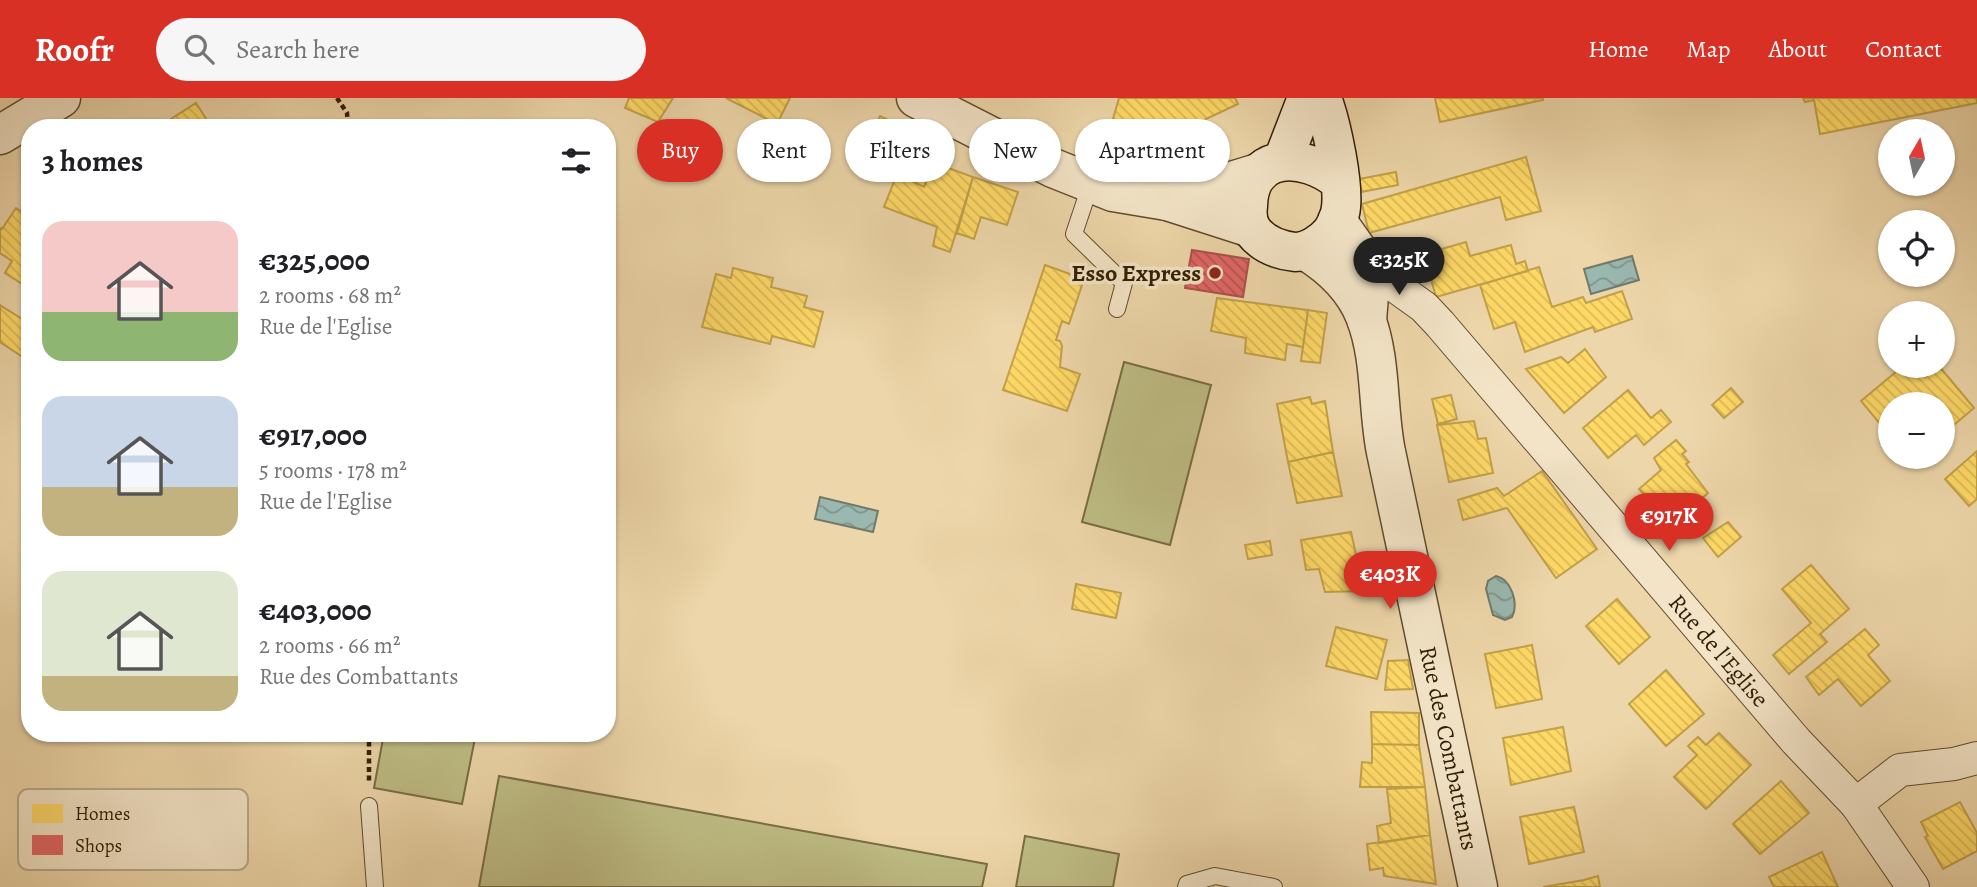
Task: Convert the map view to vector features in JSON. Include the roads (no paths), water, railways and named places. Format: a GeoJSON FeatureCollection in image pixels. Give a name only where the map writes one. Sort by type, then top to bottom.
{"type":"FeatureCollection","features":[{"type":"Feature","properties":{"kind":"street"},"geometry":{"type":"LineString","coordinates":[[26,119],[61,98]]}},
{"type":"Feature","properties":{"kind":"street"},"geometry":{"type":"LineString","coordinates":[[916,98],[1053,168],[1113,192],[1167,201],[1251,228],[1262,241],[1273,247],[1306,251],[1326,240],[1340,213],[1336,155],[1322,98]]}},
{"type":"Feature","properties":{"kind":"street"},"geometry":{"type":"LineString","coordinates":[[1251,228],[1249,194],[1272,166],[1307,98]]}},
{"type":"Feature","properties":{"kind":"street"},"geometry":{"type":"LineString","coordinates":[[0,135],[21,122]]}},
{"type":"Feature","properties":{"kind":"street"},"geometry":{"type":"LineString","coordinates":[[1167,201],[1272,166],[1311,163],[1338,180]]}},
{"type":"Feature","properties":{"kind":"street"},"geometry":{"type":"LineString","coordinates":[[1337,221],[1371,269]]}},
{"type":"Feature","properties":{"kind":"street","name":"Rue des Combattants"},"geometry":{"type":"LineString","coordinates":[[1306,251],[1328,266],[1350,290],[1367,321],[1376,361],[1385,444],[1478,887]]}},
{"type":"Feature","properties":{"kind":"street","name":"Rue des Combattants"},"geometry":{"type":"LineString","coordinates":[[1367,321],[1371,269]]}},
{"type":"Feature","properties":{"kind":"street","name":"Rue de l'Eglise"},"geometry":{"type":"LineString","coordinates":[[1371,269],[1424,307],[1440,324],[1787,731],[1856,804],[1913,887]]}},
{"type":"Feature","properties":{"kind":"street"},"geometry":{"type":"LineString","coordinates":[[1856,804],[1900,770],[1954,764],[1977,758]]}},
{"type":"Feature","properties":{"kind":"lane"},"geometry":{"type":"LineString","coordinates":[[1091,183],[1074,234],[1124,284],[1117,309]]}},
{"type":"Feature","properties":{"kind":"lane"},"geometry":{"type":"LineString","coordinates":[[369,806],[375,887]]}},
{"type":"Feature","properties":{"kind":"lane"},"geometry":{"type":"LineString","coordinates":[[1186,887],[1187,884],[1215,876],[1274,887]]}},
{"type":"Feature","properties":{"kind":"water"},"geometry":{"type":"Polygon","coordinates":[[[1632,256],[1639,280],[1591,294],[1584,269],[1632,256]]]}},
{"type":"Feature","properties":{"kind":"water"},"geometry":{"type":"Polygon","coordinates":[[[820,497],[878,511],[873,532],[815,519],[820,497]]]}},
{"type":"Feature","properties":{"kind":"water"},"geometry":{"type":"Polygon","coordinates":[[[1496,576],[1510,587],[1514,599],[1512,617],[1505,620],[1493,615],[1486,589],[1488,581],[1496,576]]]}},
{"type":"Feature","properties":{"kind":"place","name":"Esso Express"},"geometry":{"type":"Point","coordinates":[1215,273]}}]}
